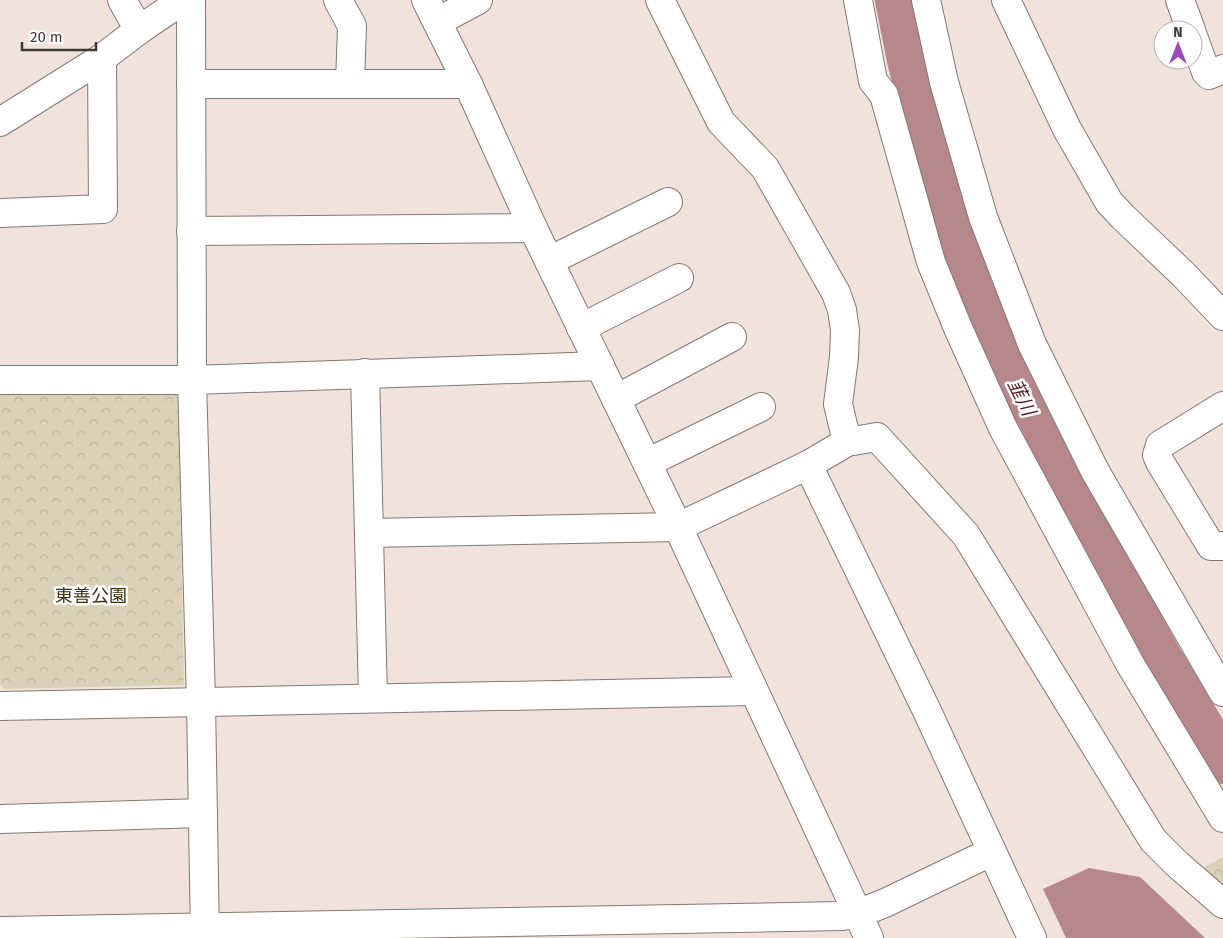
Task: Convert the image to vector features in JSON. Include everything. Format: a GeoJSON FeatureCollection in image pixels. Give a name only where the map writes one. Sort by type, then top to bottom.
{"type":"FeatureCollection","features":[{"type":"Feature","properties":{"kind":"street"},"geometry":{"type":"LineString","coordinates":[[122,0],[139,30]]}},
{"type":"Feature","properties":{"kind":"street"},"geometry":{"type":"LineString","coordinates":[[0,122],[102,58],[183,0]]}},
{"type":"Feature","properties":{"kind":"street"},"geometry":{"type":"LineString","coordinates":[[191,0],[190,231],[192,380],[205,933]]}},
{"type":"Feature","properties":{"kind":"street"},"geometry":{"type":"LineString","coordinates":[[338,0],[352,26],[350,84]]}},
{"type":"Feature","properties":{"kind":"street"},"geometry":{"type":"LineString","coordinates":[[478,0],[432,11],[468,84],[532,228],[678,527],[863,926]]}},
{"type":"Feature","properties":{"kind":"street"},"geometry":{"type":"LineString","coordinates":[[660,0],[721,122],[765,168],[836,293],[842,310],[845,330],[844,358],[838,404],[847,442]]}},
{"type":"Feature","properties":{"kind":"street"},"geometry":{"type":"LineString","coordinates":[[858,0],[872,81],[884,95],[931,262],[958,328],[1003,428],[1130,664],[1223,818]]}},
{"type":"Feature","properties":{"kind":"street"},"geometry":{"type":"LineString","coordinates":[[926,0],[944,82],[983,217],[1032,344],[1095,471],[1223,692]]}},
{"type":"Feature","properties":{"kind":"street"},"geometry":{"type":"LineString","coordinates":[[1006,0],[1067,129],[1109,202],[1223,316]]}},
{"type":"Feature","properties":{"kind":"street"},"geometry":{"type":"LineString","coordinates":[[1180,0],[1187,20]]}},
{"type":"Feature","properties":{"kind":"street"},"geometry":{"type":"LineString","coordinates":[[0,213],[103,209],[102,58]]}},
{"type":"Feature","properties":{"kind":"street"},"geometry":{"type":"LineString","coordinates":[[1203,64],[1209,76],[1223,69]]}},
{"type":"Feature","properties":{"kind":"street"},"geometry":{"type":"LineString","coordinates":[[191,84],[468,84]]}},
{"type":"Feature","properties":{"kind":"street"},"geometry":{"type":"LineString","coordinates":[[549,261],[668,202]]}},
{"type":"Feature","properties":{"kind":"street"},"geometry":{"type":"LineString","coordinates":[[190,231],[532,228]]}},
{"type":"Feature","properties":{"kind":"street"},"geometry":{"type":"LineString","coordinates":[[581,328],[679,278]]}},
{"type":"Feature","properties":{"kind":"street"},"geometry":{"type":"LineString","coordinates":[[616,399],[732,337]]}},
{"type":"Feature","properties":{"kind":"street"},"geometry":{"type":"LineString","coordinates":[[0,380],[192,380],[600,366]]}},
{"type":"Feature","properties":{"kind":"street"},"geometry":{"type":"LineString","coordinates":[[365,373],[373,698]]}},
{"type":"Feature","properties":{"kind":"street"},"geometry":{"type":"LineString","coordinates":[[1223,406],[1160,445],[1157,455],[1211,546],[1223,546]]}},
{"type":"Feature","properties":{"kind":"street"},"geometry":{"type":"LineString","coordinates":[[647,463],[761,407]]}},
{"type":"Feature","properties":{"kind":"street"},"geometry":{"type":"LineString","coordinates":[[369,533],[678,527],[808,466],[847,442],[878,437],[966,536],[1153,840],[1177,864],[1223,904]]}},
{"type":"Feature","properties":{"kind":"street"},"geometry":{"type":"LineString","coordinates":[[808,466],[927,711],[1032,938]]}},
{"type":"Feature","properties":{"kind":"street"},"geometry":{"type":"LineString","coordinates":[[0,706],[753,691]]}},
{"type":"Feature","properties":{"kind":"street"},"geometry":{"type":"LineString","coordinates":[[0,819],[203,813]]}},
{"type":"Feature","properties":{"kind":"street"},"geometry":{"type":"LineString","coordinates":[[863,926],[885,903],[991,852]]}},
{"type":"Feature","properties":{"kind":"street"},"geometry":{"type":"LineString","coordinates":[[0,931],[205,933],[585,929],[834,916],[863,926]]}},
{"type":"Feature","properties":{"kind":"green space","name":"東善公園"},"geometry":{"type":"Polygon","coordinates":[[[178,387],[184,685],[5,689],[0,685],[0,392],[178,387]]]}},
{"type":"Feature","properties":{"kind":"green space"},"geometry":{"type":"Polygon","coordinates":[[[1223,857],[1223,889],[1201,869],[1223,857]]]}},
{"type":"Feature","properties":{"kind":"shaded area"},"geometry":{"type":"Polygon","coordinates":[[[1089,868],[1140,877],[1205,938],[1066,938],[1043,889],[1089,868]]]}},
{"type":"Feature","properties":{"kind":"waterway","name":"韮川"},"geometry":{"type":"LineString","coordinates":[[897,0],[909,60],[932,151],[971,278],[1006,366],[1036,430],[1160,658],[1223,762]]}}]}
